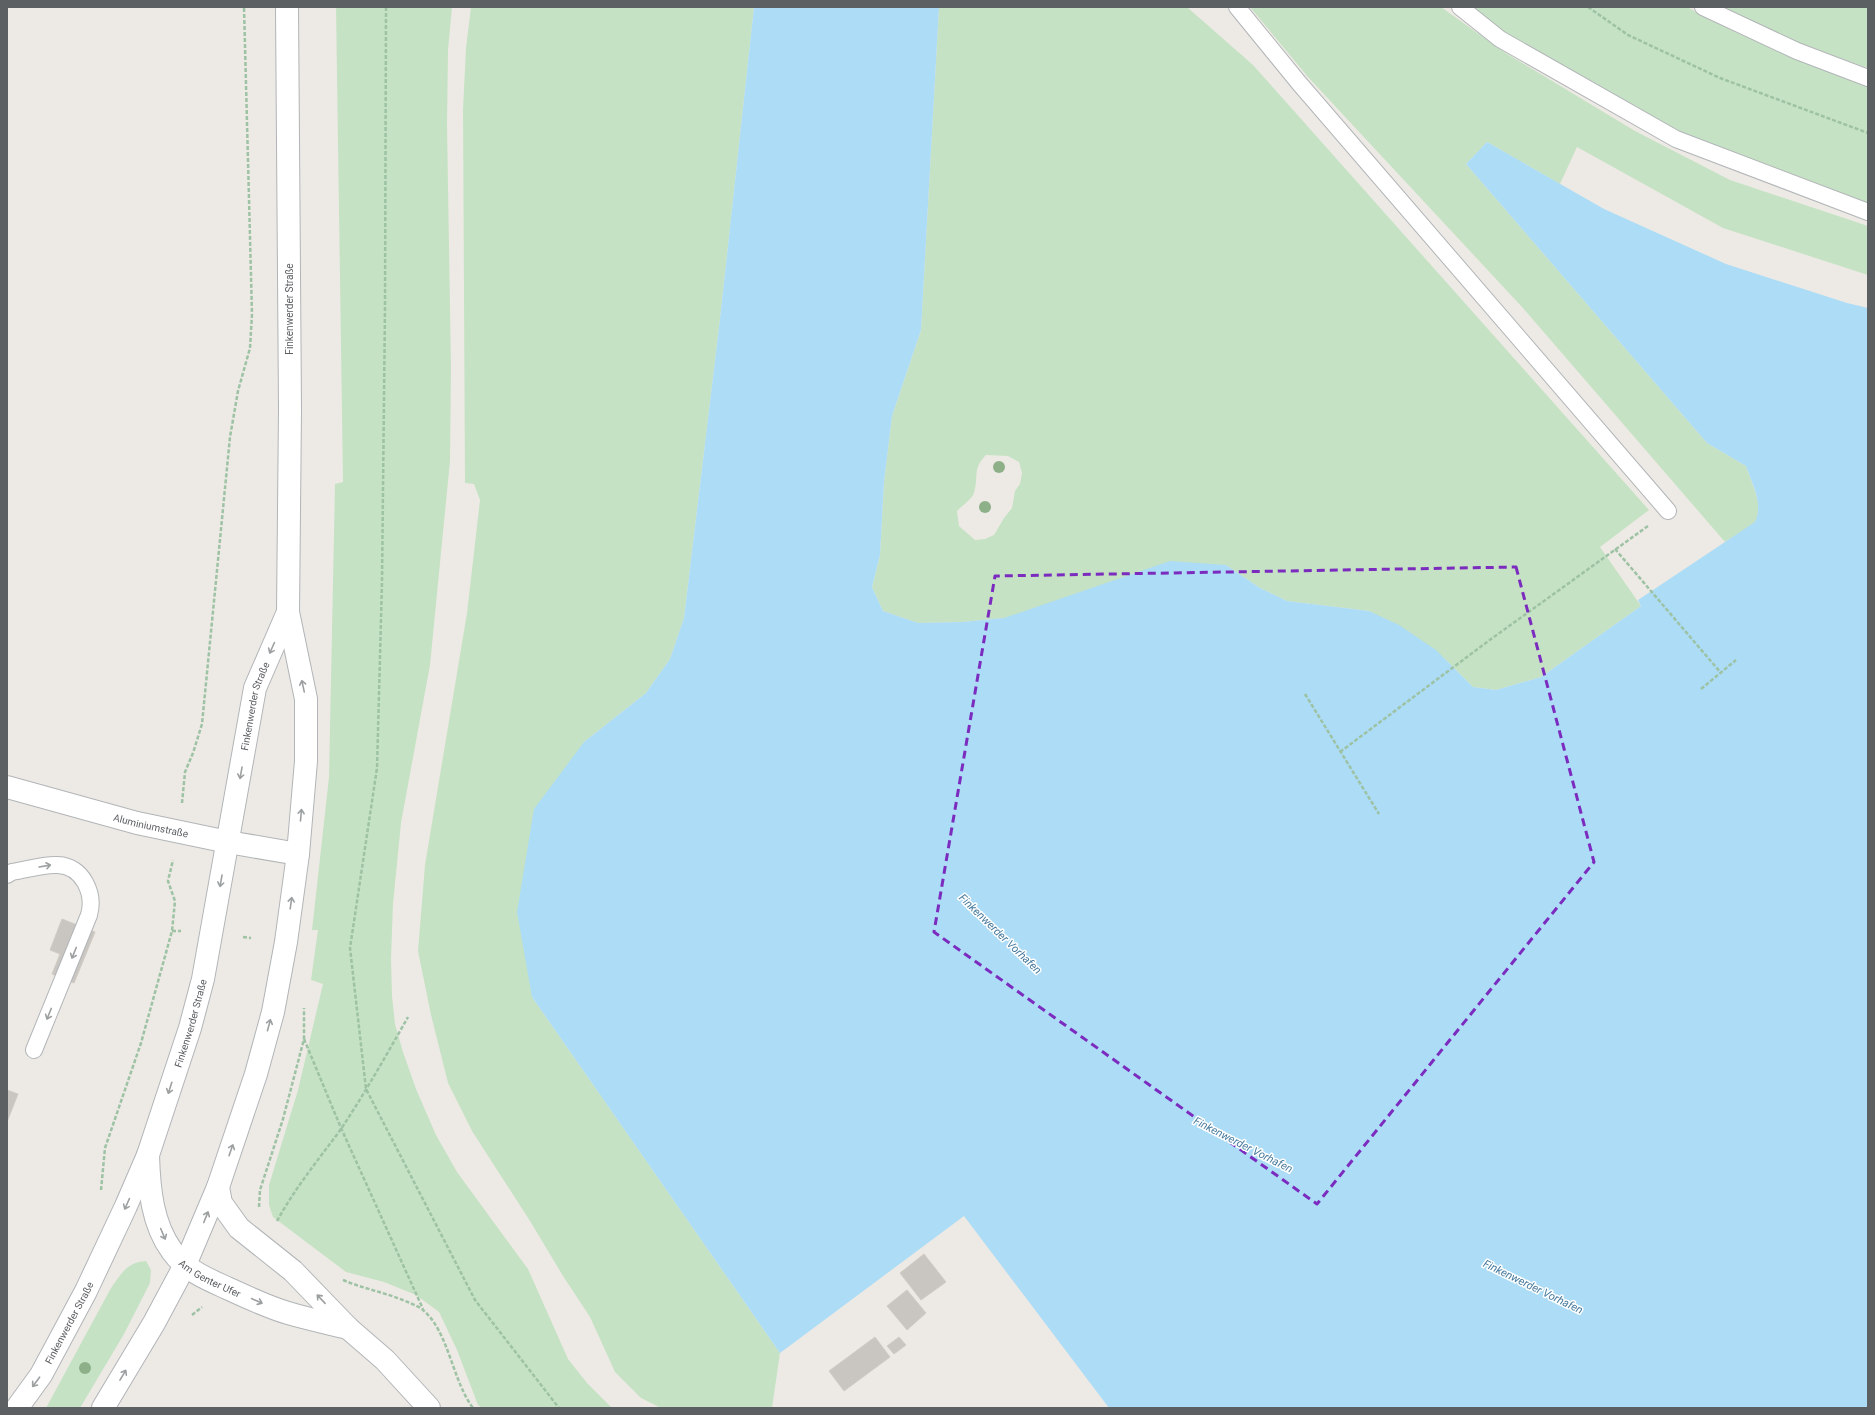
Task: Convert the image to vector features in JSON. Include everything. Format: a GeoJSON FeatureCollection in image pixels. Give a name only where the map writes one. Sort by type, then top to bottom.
{"type":"FeatureCollection","features":[{"type":"Feature","properties":{"kind":"main road","name":"Finkenwerder Straße"},"geometry":{"type":"LineString","coordinates":[[103,1408],[154,1323],[185,1265],[218,1186],[256,1074],[273,1012],[286,942],[298,854],[306,761],[306,699],[288,612],[290,409],[287,7]]}},
{"type":"Feature","properties":{"kind":"main road","name":"Finkenwerder Straße"},"geometry":{"type":"LineString","coordinates":[[17,1408],[41,1375],[86,1291],[148,1155],[190,1028],[203,979],[255,688],[288,612]]}},
{"type":"Feature","properties":{"kind":"main road","name":"Aluminiumstraße"},"geometry":{"type":"LineString","coordinates":[[7,787],[98,813],[178,832],[298,854]]}},
{"type":"Feature","properties":{"kind":"main road","name":"Am Genter Ufer"},"geometry":{"type":"LineString","coordinates":[[148,1155],[149,1181],[153,1209],[166,1242],[172,1252],[185,1265],[210,1280],[287,1313],[348,1328]]}},
{"type":"Feature","properties":{"kind":"main road","name":"Am Genter Ufer"},"geometry":{"type":"LineString","coordinates":[[218,1186],[221,1203],[239,1228],[293,1271],[348,1328],[385,1360],[429,1408]]}},
{"type":"Feature","properties":{"kind":"lane"},"geometry":{"type":"LineString","coordinates":[[1237,7],[1304,89],[1668,511]]}},
{"type":"Feature","properties":{"kind":"lane"},"geometry":{"type":"LineString","coordinates":[[1460,7],[1500,39],[1676,139],[1868,212]]}},
{"type":"Feature","properties":{"kind":"lane"},"geometry":{"type":"LineString","coordinates":[[1703,7],[1797,51],[1868,78]]}},
{"type":"Feature","properties":{"kind":"lane"},"geometry":{"type":"LineString","coordinates":[[7,875],[12,872],[58,864],[77,872],[84,880],[91,898],[92,905],[89,916],[34,1050]]}},
{"type":"Feature","properties":{"kind":"path"},"geometry":{"type":"LineString","coordinates":[[101,1191],[105,1148],[141,1043],[172,931],[175,901],[168,881],[178,832],[185,772],[202,724],[230,437],[238,391],[250,348],[252,306],[244,7]]}},
{"type":"Feature","properties":{"kind":"path"},"geometry":{"type":"LineString","coordinates":[[386,7],[383,511],[377,760],[350,948],[366,1089],[475,1300],[559,1408]]}},
{"type":"Feature","properties":{"kind":"path"},"geometry":{"type":"LineString","coordinates":[[1588,7],[1628,35],[1720,78],[1868,133]]}},
{"type":"Feature","properties":{"kind":"path"},"geometry":{"type":"LineString","coordinates":[[1340,752],[1668,511]]}},
{"type":"Feature","properties":{"kind":"path"},"geometry":{"type":"LineString","coordinates":[[1615,549],[1721,673]]}},
{"type":"Feature","properties":{"kind":"path"},"geometry":{"type":"LineString","coordinates":[[1701,689],[1736,660]]}},
{"type":"Feature","properties":{"kind":"path"},"geometry":{"type":"LineString","coordinates":[[1305,694],[1379,814]]}},
{"type":"Feature","properties":{"kind":"path"},"geometry":{"type":"LineString","coordinates":[[172,931],[181,931]]}},
{"type":"Feature","properties":{"kind":"path"},"geometry":{"type":"LineString","coordinates":[[243,938],[251,938]]}},
{"type":"Feature","properties":{"kind":"path"},"geometry":{"type":"LineString","coordinates":[[261,1211],[258,1205],[260,1190],[283,1119],[304,1040],[304,1000]]}},
{"type":"Feature","properties":{"kind":"path"},"geometry":{"type":"LineString","coordinates":[[276,1222],[305,1177],[341,1128],[366,1089],[408,1017]]}},
{"type":"Feature","properties":{"kind":"path"},"geometry":{"type":"LineString","coordinates":[[304,1040],[341,1128],[423,1309],[436,1324],[457,1378],[473,1408]]}},
{"type":"Feature","properties":{"kind":"path"},"geometry":{"type":"LineString","coordinates":[[338,1276],[344,1280],[398,1298],[423,1309]]}},
{"type":"Feature","properties":{"kind":"highlighted area"},"geometry":{"type":"Polygon","coordinates":[[[1516,567],[1594,862],[1317,1204],[934,932],[995,576],[1516,567]]]}},
{"type":"Feature","properties":{"kind":"green space"},"geometry":{"type":"Polygon","coordinates":[[[336,7],[452,7],[448,50],[447,124],[451,367],[450,461],[430,665],[401,823],[393,904],[391,959],[392,996],[395,1024],[416,1089],[436,1135],[457,1172],[528,1269],[568,1359],[587,1383],[612,1408],[482,1408],[478,1405],[457,1350],[439,1312],[416,1295],[384,1282],[346,1272],[273,1217],[269,1205],[269,1185],[298,1090],[323,984],[311,980],[318,930],[312,930],[329,777],[335,484],[343,482],[336,7]]]}},
{"type":"Feature","properties":{"kind":"green space"},"geometry":{"type":"Polygon","coordinates":[[[471,7],[754,7],[720,319],[684,618],[670,659],[646,693],[584,742],[532,997],[780,1353],[772,1408],[661,1408],[641,1398],[615,1372],[590,1317],[472,1131],[448,1083],[431,1015],[418,951],[425,865],[467,613],[480,500],[474,484],[465,483],[463,109],[466,48],[471,7]]]}},
{"type":"Feature","properties":{"kind":"green space"},"geometry":{"type":"Polygon","coordinates":[[[939,7],[1187,7],[1253,65],[1649,510],[1600,547],[1641,606],[1541,677],[1496,690],[1473,687],[1444,658],[1369,611],[1287,601],[1260,588],[1226,565],[1004,618],[962,622],[918,623],[883,611],[872,587],[880,555],[884,482],[892,416],[921,330],[939,7]],[[986,455],[977,469],[973,495],[957,511],[959,526],[975,540],[985,539],[994,535],[1012,508],[1015,491],[1020,484],[1022,473],[1019,462],[1008,456],[986,455]]]}},
{"type":"Feature","properties":{"kind":"green space"},"geometry":{"type":"Polygon","coordinates":[[[1250,7],[1441,7],[1504,52],[1635,131],[1730,180],[1868,226],[1868,275],[1723,228],[1577,147],[1560,184],[1487,142],[1466,164],[1707,443],[1746,466],[1758,503],[1758,518],[1754,523],[1744,531],[1725,542],[1522,307],[1308,77],[1250,7]]]}},
{"type":"Feature","properties":{"kind":"green space"},"geometry":{"type":"Polygon","coordinates":[[[1465,7],[1687,7],[1731,30],[1776,50],[1868,86],[1868,209],[1746,167],[1569,75],[1465,7]]]}},
{"type":"Feature","properties":{"kind":"green space"},"geometry":{"type":"Polygon","coordinates":[[[1721,7],[1868,7],[1868,68],[1790,40],[1721,7]]]}},
{"type":"Feature","properties":{"kind":"green space"},"geometry":{"type":"Polygon","coordinates":[[[146,1261],[151,1270],[150,1283],[124,1334],[80,1408],[46,1408],[111,1288],[129,1266],[146,1261]]]}},
{"type":"Feature","properties":{"kind":"water","name":"Finkenwerder Vorhafen"},"geometry":{"type":"Polygon","coordinates":[[[754,7],[939,7],[921,330],[892,416],[884,482],[880,555],[872,587],[883,611],[918,623],[962,622],[1004,618],[1170,561],[1226,565],[1260,588],[1287,601],[1369,611],[1399,625],[1436,650],[1473,687],[1496,690],[1541,677],[1641,606],[1638,600],[1755,522],[1758,501],[1746,466],[1707,443],[1466,164],[1487,142],[1604,209],[1726,264],[1847,303],[1868,308],[1868,1408],[1109,1408],[964,1216],[780,1353],[532,997],[517,912],[534,809],[584,742],[646,693],[670,659],[684,618],[720,319],[754,7]]]}},
{"type":"Feature","properties":{"kind":"building"},"geometry":{"type":"Polygon","coordinates":[[[62,919],[95,932],[74,983],[52,974],[60,954],[50,950],[62,919]]]}},
{"type":"Feature","properties":{"kind":"building"},"geometry":{"type":"Polygon","coordinates":[[[7,1090],[18,1094],[7,1122],[7,1090]]]}},
{"type":"Feature","properties":{"kind":"building"},"geometry":{"type":"Polygon","coordinates":[[[924,1254],[946,1282],[921,1300],[900,1273],[924,1254]]]}},
{"type":"Feature","properties":{"kind":"building"},"geometry":{"type":"Polygon","coordinates":[[[907,1290],[926,1313],[907,1330],[887,1306],[907,1290]]]}},
{"type":"Feature","properties":{"kind":"building"},"geometry":{"type":"Polygon","coordinates":[[[875,1337],[890,1357],[844,1391],[829,1371],[875,1337]]]}},
{"type":"Feature","properties":{"kind":"building"},"geometry":{"type":"Polygon","coordinates":[[[899,1337],[906,1345],[894,1354],[887,1346],[899,1337]]]}}]}
